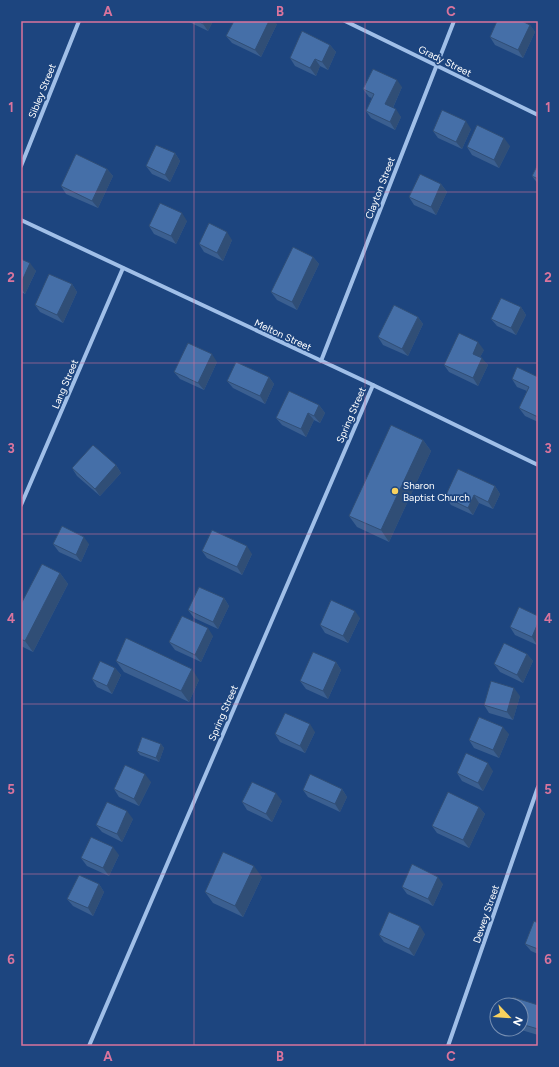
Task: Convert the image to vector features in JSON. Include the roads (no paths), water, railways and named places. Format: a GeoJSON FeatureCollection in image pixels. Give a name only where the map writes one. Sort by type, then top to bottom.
{"type":"FeatureCollection","features":[{"type":"Feature","properties":{"kind":"street","name":"Sibley Street"},"geometry":{"type":"LineString","coordinates":[[21,166],[79,21]]}},
{"type":"Feature","properties":{"kind":"street","name":"Grady Street"},"geometry":{"type":"LineString","coordinates":[[345,21],[538,115]]}},
{"type":"Feature","properties":{"kind":"street","name":"Clayton Street"},"geometry":{"type":"LineString","coordinates":[[321,361],[454,21]]}},
{"type":"Feature","properties":{"kind":"street","name":"Melton Street"},"geometry":{"type":"LineString","coordinates":[[21,220],[372,385],[538,465]]}},
{"type":"Feature","properties":{"kind":"street","name":"Lang Street"},"geometry":{"type":"LineString","coordinates":[[21,505],[123,268]]}},
{"type":"Feature","properties":{"kind":"street","name":"Spring Street"},"geometry":{"type":"LineString","coordinates":[[89,1046],[372,385]]}},
{"type":"Feature","properties":{"kind":"street","name":"Dewey Street"},"geometry":{"type":"LineString","coordinates":[[448,1046],[538,787]]}},
{"type":"Feature","properties":{"kind":"place","name":"Sharon Baptist Church"},"geometry":{"type":"Point","coordinates":[395,491]}}]}
